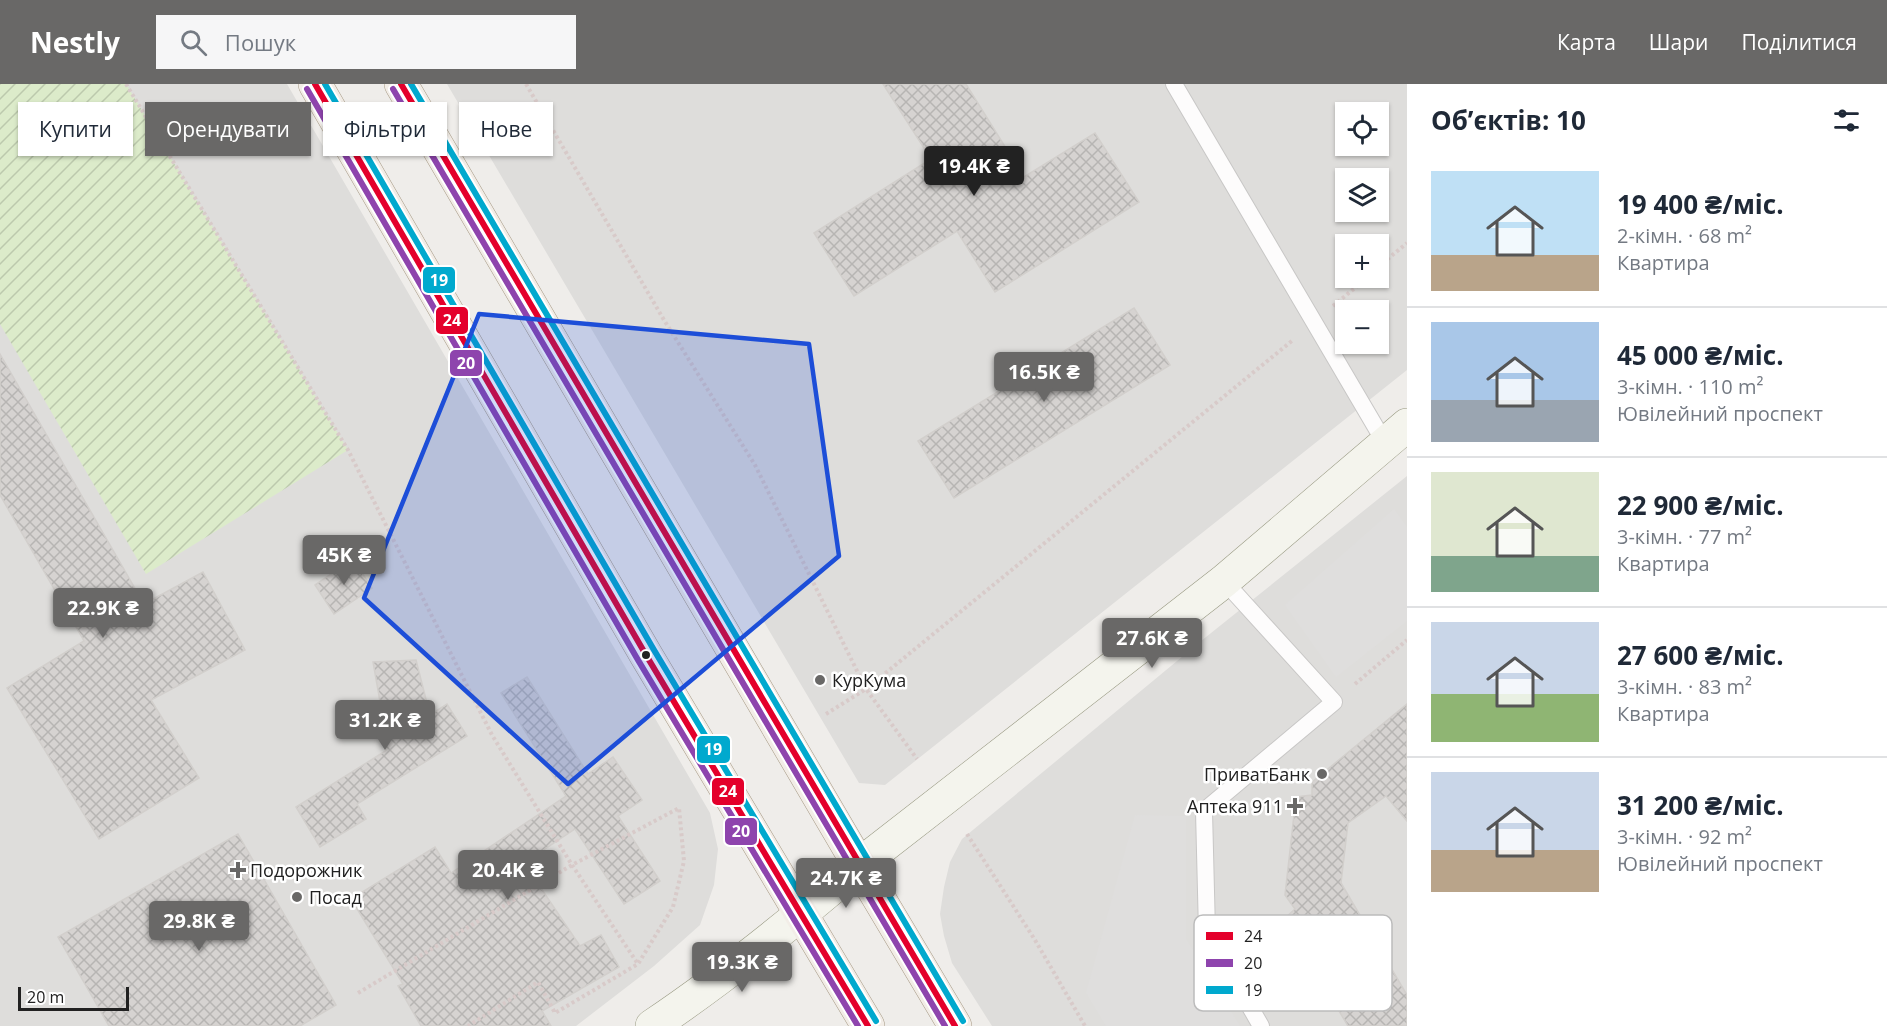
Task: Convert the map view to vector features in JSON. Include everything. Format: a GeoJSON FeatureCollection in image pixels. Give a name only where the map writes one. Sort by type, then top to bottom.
{"type":"FeatureCollection","features":[{"type":"Feature","properties":{"kind":"main road"},"geometry":{"type":"LineString","coordinates":[[315,84],[646,655],[868,1026]]}},
{"type":"Feature","properties":{"kind":"main road"},"geometry":{"type":"LineString","coordinates":[[401,84],[859,865],[956,1026]]}},
{"type":"Feature","properties":{"kind":"main road"},"geometry":{"type":"LineString","coordinates":[[652,1026],[706,989],[859,865],[1224,581],[1396,434]]}},
{"type":"Feature","properties":{"kind":"lane"},"geometry":{"type":"LineString","coordinates":[[1174,84],[1314,322],[1396,434]]}},
{"type":"Feature","properties":{"kind":"lane"},"geometry":{"type":"LineString","coordinates":[[1207,915],[1204,811],[1334,702],[1224,581]]}},
{"type":"Feature","properties":{"kind":"lane"},"geometry":{"type":"LineString","coordinates":[[1252,1011],[1261,1026]]}},
{"type":"Feature","properties":{"kind":"path"},"geometry":{"type":"LineString","coordinates":[[126,84],[348,450],[492,735],[572,865],[638,964]]}},
{"type":"Feature","properties":{"kind":"path"},"geometry":{"type":"LineString","coordinates":[[526,84],[664,320],[755,465],[866,689],[917,759]]}},
{"type":"Feature","properties":{"kind":"path"},"geometry":{"type":"LineString","coordinates":[[1389,258],[1407,243]]}},
{"type":"Feature","properties":{"kind":"path"},"geometry":{"type":"LineString","coordinates":[[826,714],[866,689],[1254,374],[1355,288]]}},
{"type":"Feature","properties":{"kind":"path"},"geometry":{"type":"LineString","coordinates":[[1334,702],[1407,640]]}},
{"type":"Feature","properties":{"kind":"path"},"geometry":{"type":"LineString","coordinates":[[358,993],[572,865],[679,808],[684,861],[673,907],[638,964],[555,1013],[538,982],[468,1026]]}},
{"type":"Feature","properties":{"kind":"path"},"geometry":{"type":"LineString","coordinates":[[967,834],[1035,940],[1085,1026]]}},
{"type":"Feature","properties":{"kind":"highlighted area"},"geometry":{"type":"Polygon","coordinates":[[[479,314],[809,344],[839,556],[568,784],[364,598],[479,314]]]}},
{"type":"Feature","properties":{"kind":"shaded area"},"geometry":{"type":"Polygon","coordinates":[[[0,84],[287,84],[297,102],[145,102],[145,156],[311,156],[311,125],[323,146],[323,156],[329,156],[710,813],[718,849],[714,885],[700,925],[654,966],[576,1026],[0,1026],[0,84]]]}},
{"type":"Feature","properties":{"kind":"shaded area"},"geometry":{"type":"Polygon","coordinates":[[[447,84],[1407,84],[1407,370],[885,785],[859,783],[489,156],[553,156],[553,102],[459,102],[459,104],[447,84]]]}},
{"type":"Feature","properties":{"kind":"shaded area"},"geometry":{"type":"Polygon","coordinates":[[[1407,476],[1407,1026],[992,1026],[952,963],[940,914],[950,862],[962,839],[1206,637],[1407,476]]]}},
{"type":"Feature","properties":{"kind":"shaded area"},"geometry":{"type":"Polygon","coordinates":[[[1394,509],[1407,527],[1407,621],[1336,677],[1285,605],[1394,509]]]}},
{"type":"Feature","properties":{"kind":"shaded area"},"geometry":{"type":"Polygon","coordinates":[[[1135,815],[1186,816],[1186,939],[1194,952],[1194,1011],[1231,1011],[1240,1026],[1106,1026],[1086,993],[1135,815]]]}},
{"type":"Feature","properties":{"kind":"green space"},"geometry":{"type":"Polygon","coordinates":[[[0,84],[126,84],[145,115],[145,156],[170,156],[348,450],[146,574],[0,324],[0,84]]]}},
{"type":"Feature","properties":{"kind":"building"},"geometry":{"type":"Polygon","coordinates":[[[883,84],[966,84],[1024,177],[1095,133],[1139,202],[995,292],[957,231],[854,296],[814,233],[931,159],[883,84]]]}},
{"type":"Feature","properties":{"kind":"building"},"geometry":{"type":"Polygon","coordinates":[[[1134,308],[1170,365],[954,498],[918,441],[1134,308]]]}},
{"type":"Feature","properties":{"kind":"building"},"geometry":{"type":"Polygon","coordinates":[[[0,354],[144,604],[203,572],[245,650],[151,700],[199,778],[99,839],[7,688],[84,641],[0,495],[0,354]]]}},
{"type":"Feature","properties":{"kind":"building"},"geometry":{"type":"Polygon","coordinates":[[[353,559],[372,588],[334,614],[315,585],[353,559]]]}},
{"type":"Feature","properties":{"kind":"building"},"geometry":{"type":"Polygon","coordinates":[[[416,660],[430,715],[447,704],[467,736],[357,804],[366,819],[320,847],[296,807],[387,750],[383,744],[387,741],[373,662],[416,660]]]}},
{"type":"Feature","properties":{"kind":"building"},"geometry":{"type":"Polygon","coordinates":[[[527,677],[588,774],[613,757],[642,800],[618,816],[660,881],[624,904],[575,829],[524,863],[580,946],[601,935],[619,967],[542,1011],[551,1026],[421,1026],[398,986],[403,984],[351,899],[435,847],[451,873],[566,796],[501,693],[527,677]]]}},
{"type":"Feature","properties":{"kind":"building"},"geometry":{"type":"Polygon","coordinates":[[[1407,704],[1407,821],[1386,796],[1348,823],[1341,883],[1360,915],[1288,915],[1295,909],[1285,895],[1296,797],[1312,795],[1312,782],[1407,704]]]}},
{"type":"Feature","properties":{"kind":"building"},"geometry":{"type":"Polygon","coordinates":[[[238,834],[336,1005],[300,1026],[109,1026],[58,937],[238,834]]]}},
{"type":"Feature","properties":{"kind":"building"},"geometry":{"type":"Polygon","coordinates":[[[1392,970],[1407,995],[1407,1026],[1348,1026],[1339,1011],[1392,1011],[1392,970]]]}},
{"type":"Feature","properties":{"kind":"transit line","name":"24"},"geometry":{"type":"LineString","coordinates":[[315,84],[646,655],[868,1026]]}},
{"type":"Feature","properties":{"kind":"transit line","name":"19"},"geometry":{"type":"LineString","coordinates":[[325,84],[654,650],[876,1021]]}},
{"type":"Feature","properties":{"kind":"transit line","name":"24"},"geometry":{"type":"LineString","coordinates":[[401,84],[955,1026]]}},
{"type":"Feature","properties":{"kind":"transit line","name":"19"},"geometry":{"type":"LineString","coordinates":[[411,84],[963,1021]]}},
{"type":"Feature","properties":{"kind":"transit line","name":"20"},"geometry":{"type":"LineString","coordinates":[[307,89],[638,660],[858,1026]]}},
{"type":"Feature","properties":{"kind":"transit line","name":"20"},"geometry":{"type":"LineString","coordinates":[[393,89],[945,1026]]}},
{"type":"Feature","properties":{"kind":"place","name":"КурКума"},"geometry":{"type":"Point","coordinates":[820,680]}},
{"type":"Feature","properties":{"kind":"place","name":"ПриватБанк"},"geometry":{"type":"Point","coordinates":[1322,774]}},
{"type":"Feature","properties":{"kind":"place","name":"Аптека 911"},"geometry":{"type":"Point","coordinates":[1295,806]}},
{"type":"Feature","properties":{"kind":"place","name":"Подорожник"},"geometry":{"type":"Point","coordinates":[238,870]}},
{"type":"Feature","properties":{"kind":"place","name":"Посад"},"geometry":{"type":"Point","coordinates":[297,897]}}]}
